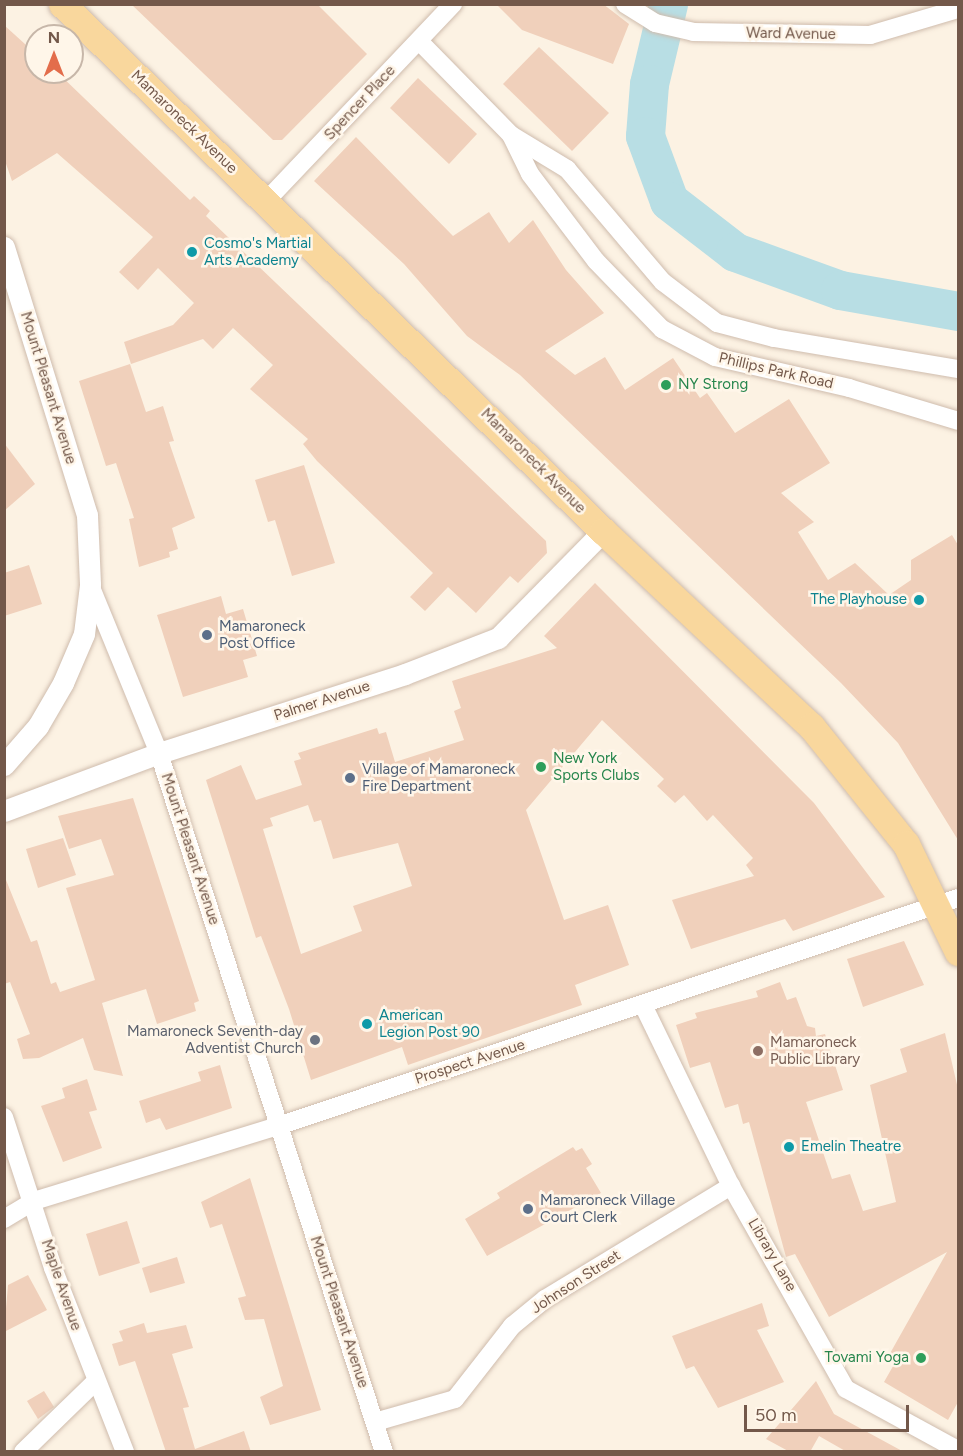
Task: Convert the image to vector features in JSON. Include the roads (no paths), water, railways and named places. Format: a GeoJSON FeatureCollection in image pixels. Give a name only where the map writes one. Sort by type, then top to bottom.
{"type":"FeatureCollection","features":[{"type":"Feature","properties":{"kind":"main road","name":"Mamaroneck Avenue"},"geometry":{"type":"LineString","coordinates":[[62,4],[267,201],[603,531],[811,726],[906,844],[948,902],[958,951]]}},
{"type":"Feature","properties":{"kind":"street","name":"Spencer Place"},"geometry":{"type":"LineString","coordinates":[[267,201],[453,4]]}},
{"type":"Feature","properties":{"kind":"street","name":"Ward Avenue"},"geometry":{"type":"LineString","coordinates":[[625,4],[640,15],[693,32],[870,35],[958,9]]}},
{"type":"Feature","properties":{"kind":"street","name":"Phillips Park Road"},"geometry":{"type":"LineString","coordinates":[[418,41],[512,135],[567,169],[663,282],[717,322],[774,338],[958,369]]}},
{"type":"Feature","properties":{"kind":"street","name":"Phillips Park Road"},"geometry":{"type":"LineString","coordinates":[[512,135],[530,174],[596,261],[662,329],[714,357],[849,388],[958,421]]}},
{"type":"Feature","properties":{"kind":"street","name":"Mount Pleasant Avenue"},"geometry":{"type":"LineString","coordinates":[[4,247],[87,515],[90,585],[159,753],[384,1452]]}},
{"type":"Feature","properties":{"kind":"street","name":"Palmer Avenue"},"geometry":{"type":"LineString","coordinates":[[4,811],[159,753],[405,674],[498,638],[603,531]]}},
{"type":"Feature","properties":{"kind":"street"},"geometry":{"type":"LineString","coordinates":[[4,765],[39,726],[63,682],[84,634],[90,585]]}},
{"type":"Feature","properties":{"kind":"street","name":"Prospect Avenue"},"geometry":{"type":"LineString","coordinates":[[4,1219],[34,1201],[278,1126],[948,902]]}},
{"type":"Feature","properties":{"kind":"street","name":"Library Lane"},"geometry":{"type":"LineString","coordinates":[[643,1005],[731,1186],[846,1389],[958,1450]]}},
{"type":"Feature","properties":{"kind":"street","name":"Maple Avenue"},"geometry":{"type":"LineString","coordinates":[[4,1117],[96,1381],[125,1452]]}},
{"type":"Feature","properties":{"kind":"street","name":"Johnson Street"},"geometry":{"type":"LineString","coordinates":[[375,1422],[421,1413],[455,1399],[512,1326],[545,1299],[731,1186]]}},
{"type":"Feature","properties":{"kind":"street"},"geometry":{"type":"LineString","coordinates":[[23,1452],[96,1381]]}},
{"type":"Feature","properties":{"kind":"waterway"},"geometry":{"type":"LineString","coordinates":[[668,4],[649,84],[645,136],[669,201],[735,252],[840,290],[958,311]]}},
{"type":"Feature","properties":{"kind":"place","name":"Cosmo's Martial Arts Academy"},"geometry":{"type":"Point","coordinates":[192,252]}},
{"type":"Feature","properties":{"kind":"place","name":"NY Strong"},"geometry":{"type":"Point","coordinates":[666,385]}},
{"type":"Feature","properties":{"kind":"place","name":"The Playhouse"},"geometry":{"type":"Point","coordinates":[919,600]}},
{"type":"Feature","properties":{"kind":"place","name":"Mamaroneck Post Office"},"geometry":{"type":"Point","coordinates":[207,635]}},
{"type":"Feature","properties":{"kind":"place","name":"New York Sports Clubs"},"geometry":{"type":"Point","coordinates":[541,767]}},
{"type":"Feature","properties":{"kind":"place","name":"Village of Mamaroneck Fire Department"},"geometry":{"type":"Point","coordinates":[350,778]}},
{"type":"Feature","properties":{"kind":"place","name":"American Legion Post 90"},"geometry":{"type":"Point","coordinates":[367,1024]}},
{"type":"Feature","properties":{"kind":"place","name":"Mamaroneck Seventh-day Adventist Church"},"geometry":{"type":"Point","coordinates":[315,1040]}},
{"type":"Feature","properties":{"kind":"place","name":"Mamaroneck Public Library"},"geometry":{"type":"Point","coordinates":[758,1051]}},
{"type":"Feature","properties":{"kind":"place","name":"Emelin Theatre"},"geometry":{"type":"Point","coordinates":[789,1147]}},
{"type":"Feature","properties":{"kind":"place","name":"Mamaroneck Village Court Clerk"},"geometry":{"type":"Point","coordinates":[528,1209]}},
{"type":"Feature","properties":{"kind":"place","name":"Tovami Yoga"},"geometry":{"type":"Point","coordinates":[921,1358]}}]}
